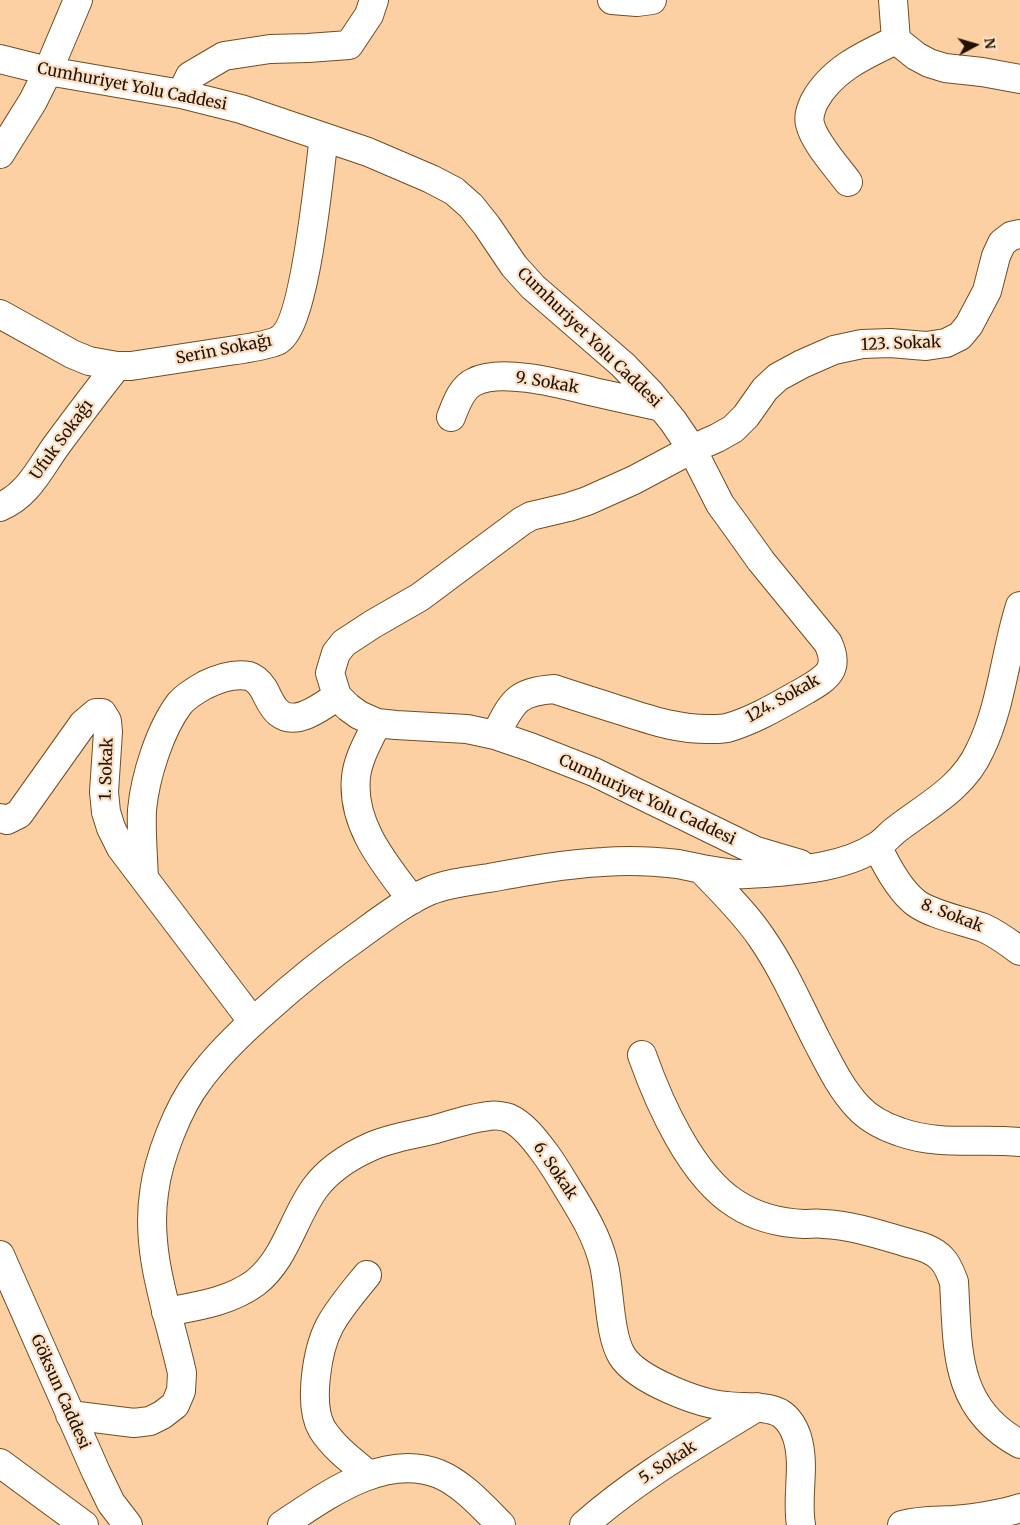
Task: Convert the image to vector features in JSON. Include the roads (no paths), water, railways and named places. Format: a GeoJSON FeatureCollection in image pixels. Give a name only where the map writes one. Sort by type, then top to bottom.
{"type":"FeatureCollection","features":[{"type":"Feature","properties":{"kind":"street"},"geometry":{"type":"LineString","coordinates":[[0,154],[33,101],[78,0]]}},
{"type":"Feature","properties":{"kind":"street"},"geometry":{"type":"LineString","coordinates":[[181,94],[190,76],[224,56],[270,49],[349,45],[369,15],[374,0]]}},
{"type":"Feature","properties":{"kind":"street"},"geometry":{"type":"LineString","coordinates":[[612,0],[637,2],[652,0]]}},
{"type":"Feature","properties":{"kind":"street"},"geometry":{"type":"LineString","coordinates":[[893,0],[896,40],[916,56],[929,63],[946,68],[982,72],[1020,80]]}},
{"type":"Feature","properties":{"kind":"street"},"geometry":{"type":"LineString","coordinates":[[848,182],[816,136],[810,124],[810,111],[818,94],[846,66],[896,40]]}},
{"type":"Feature","properties":{"kind":"street","name":"Cumhuriyet Yolu Caddesi"},"geometry":{"type":"LineString","coordinates":[[0,59],[48,71],[181,94],[241,109],[324,136],[400,165],[454,191],[471,206],[514,266],[533,287],[623,366],[651,394],[673,421],[692,449],[642,476],[587,501],[531,516],[522,521],[420,597],[351,639],[336,653],[332,662],[330,673],[338,696],[348,707],[377,723],[467,729],[495,735],[530,747],[594,772],[756,851],[814,868]]}},
{"type":"Feature","properties":{"kind":"street","name":"Serin Sokağı"},"geometry":{"type":"LineString","coordinates":[[0,314],[72,354],[89,361],[117,366],[131,366],[242,349],[278,341],[284,336],[291,325],[302,287],[324,136]]}},
{"type":"Feature","properties":{"kind":"street","name":"123. Sokak"},"geometry":{"type":"LineString","coordinates":[[692,449],[733,429],[746,416],[765,389],[778,378],[802,364],[834,350],[862,344],[890,343],[926,346],[946,343],[960,336],[970,325],[987,291],[996,256],[1002,243],[1011,236],[1020,234]]}},
{"type":"Feature","properties":{"kind":"street","name":"Ufuk Sokağı"},"geometry":{"type":"LineString","coordinates":[[0,508],[20,496],[30,484],[55,447],[117,366]]}},
{"type":"Feature","properties":{"kind":"street","name":"9. Sokak"},"geometry":{"type":"LineString","coordinates":[[452,417],[458,401],[466,389],[474,382],[499,376],[519,376],[543,380],[662,407]]}},
{"type":"Feature","properties":{"kind":"street","name":"124. Sokak"},"geometry":{"type":"LineString","coordinates":[[495,735],[511,707],[520,696],[539,690],[554,689],[669,726],[702,729],[725,728],[786,702],[821,681],[832,670],[834,663],[833,652],[828,643],[761,561],[720,504],[692,449]]}},
{"type":"Feature","properties":{"kind":"street"},"geometry":{"type":"LineString","coordinates":[[70,1415],[134,1424],[150,1422],[175,1405],[181,1391],[182,1373],[154,1258],[152,1227],[153,1194],[158,1168],[178,1117],[197,1081],[219,1055],[253,1022],[330,956],[380,920],[412,900],[431,890],[448,885],[544,868],[602,862],[633,861],[678,864],[740,874],[814,868],[854,858],[877,846],[897,829],[941,799],[961,778],[979,754],[989,728],[1020,606]]}},
{"type":"Feature","properties":{"kind":"street"},"geometry":{"type":"LineString","coordinates":[[144,878],[142,810],[145,787],[150,766],[163,734],[181,702],[194,690],[213,680],[233,676],[249,676],[258,680],[272,705],[280,714],[290,718],[304,716],[338,696]]}},
{"type":"Feature","properties":{"kind":"street","name":"1. Sokak"},"geometry":{"type":"LineString","coordinates":[[0,818],[7,820],[19,814],[84,724],[96,713],[102,713],[107,721],[108,732],[104,792],[106,812],[111,828],[121,848],[253,1022]]}},
{"type":"Feature","properties":{"kind":"street"},"geometry":{"type":"LineString","coordinates":[[377,723],[361,759],[356,776],[356,796],[367,835],[383,862],[412,900]]}},
{"type":"Feature","properties":{"kind":"street","name":"8. Sokak"},"geometry":{"type":"LineString","coordinates":[[877,846],[890,872],[916,903],[998,935],[1020,950]]}},
{"type":"Feature","properties":{"kind":"street"},"geometry":{"type":"LineString","coordinates":[[701,869],[745,916],[762,938],[836,1076],[859,1108],[873,1120],[900,1132],[929,1140],[1003,1140],[1020,1142]]}},
{"type":"Feature","properties":{"kind":"street"},"geometry":{"type":"LineString","coordinates":[[642,1055],[664,1111],[678,1137],[721,1194],[737,1205],[755,1214],[790,1223],[857,1228],[928,1249],[942,1259],[951,1273],[954,1282],[959,1353],[962,1372],[968,1390],[977,1407],[990,1422],[1003,1434],[1020,1444]]}},
{"type":"Feature","properties":{"kind":"street","name":"6. Sokak"},"geometry":{"type":"LineString","coordinates":[[166,1312],[220,1300],[238,1293],[256,1281],[274,1262],[316,1187],[334,1168],[352,1156],[373,1145],[468,1120],[492,1115],[508,1118],[522,1126],[546,1153],[579,1206],[594,1237],[603,1262],[614,1340],[622,1356],[633,1369],[654,1382],[696,1399],[724,1406],[757,1407],[779,1412],[789,1421],[797,1436],[801,1472],[801,1525]]}},
{"type":"Feature","properties":{"kind":"street","name":"Göksun Caddesi"},"geometry":{"type":"LineString","coordinates":[[0,1255],[96,1472],[111,1503],[128,1525]]}},
{"type":"Feature","properties":{"kind":"street"},"geometry":{"type":"LineString","coordinates":[[367,1275],[350,1295],[329,1326],[318,1361],[315,1383],[315,1406],[321,1427],[332,1443],[369,1475]]}},
{"type":"Feature","properties":{"kind":"street","name":"5. Sokak"},"geometry":{"type":"LineString","coordinates":[[584,1525],[621,1494],[666,1462],[757,1407]]}},
{"type":"Feature","properties":{"kind":"street"},"geometry":{"type":"LineString","coordinates":[[2,1466],[84,1525]]}},
{"type":"Feature","properties":{"kind":"street"},"geometry":{"type":"LineString","coordinates":[[282,1525],[336,1490],[369,1475],[398,1467],[420,1468],[441,1474],[475,1499],[501,1525]]}},
{"type":"Feature","properties":{"kind":"street"},"geometry":{"type":"LineString","coordinates":[[902,1525],[917,1521],[985,1517],[1020,1508]]}}]}
